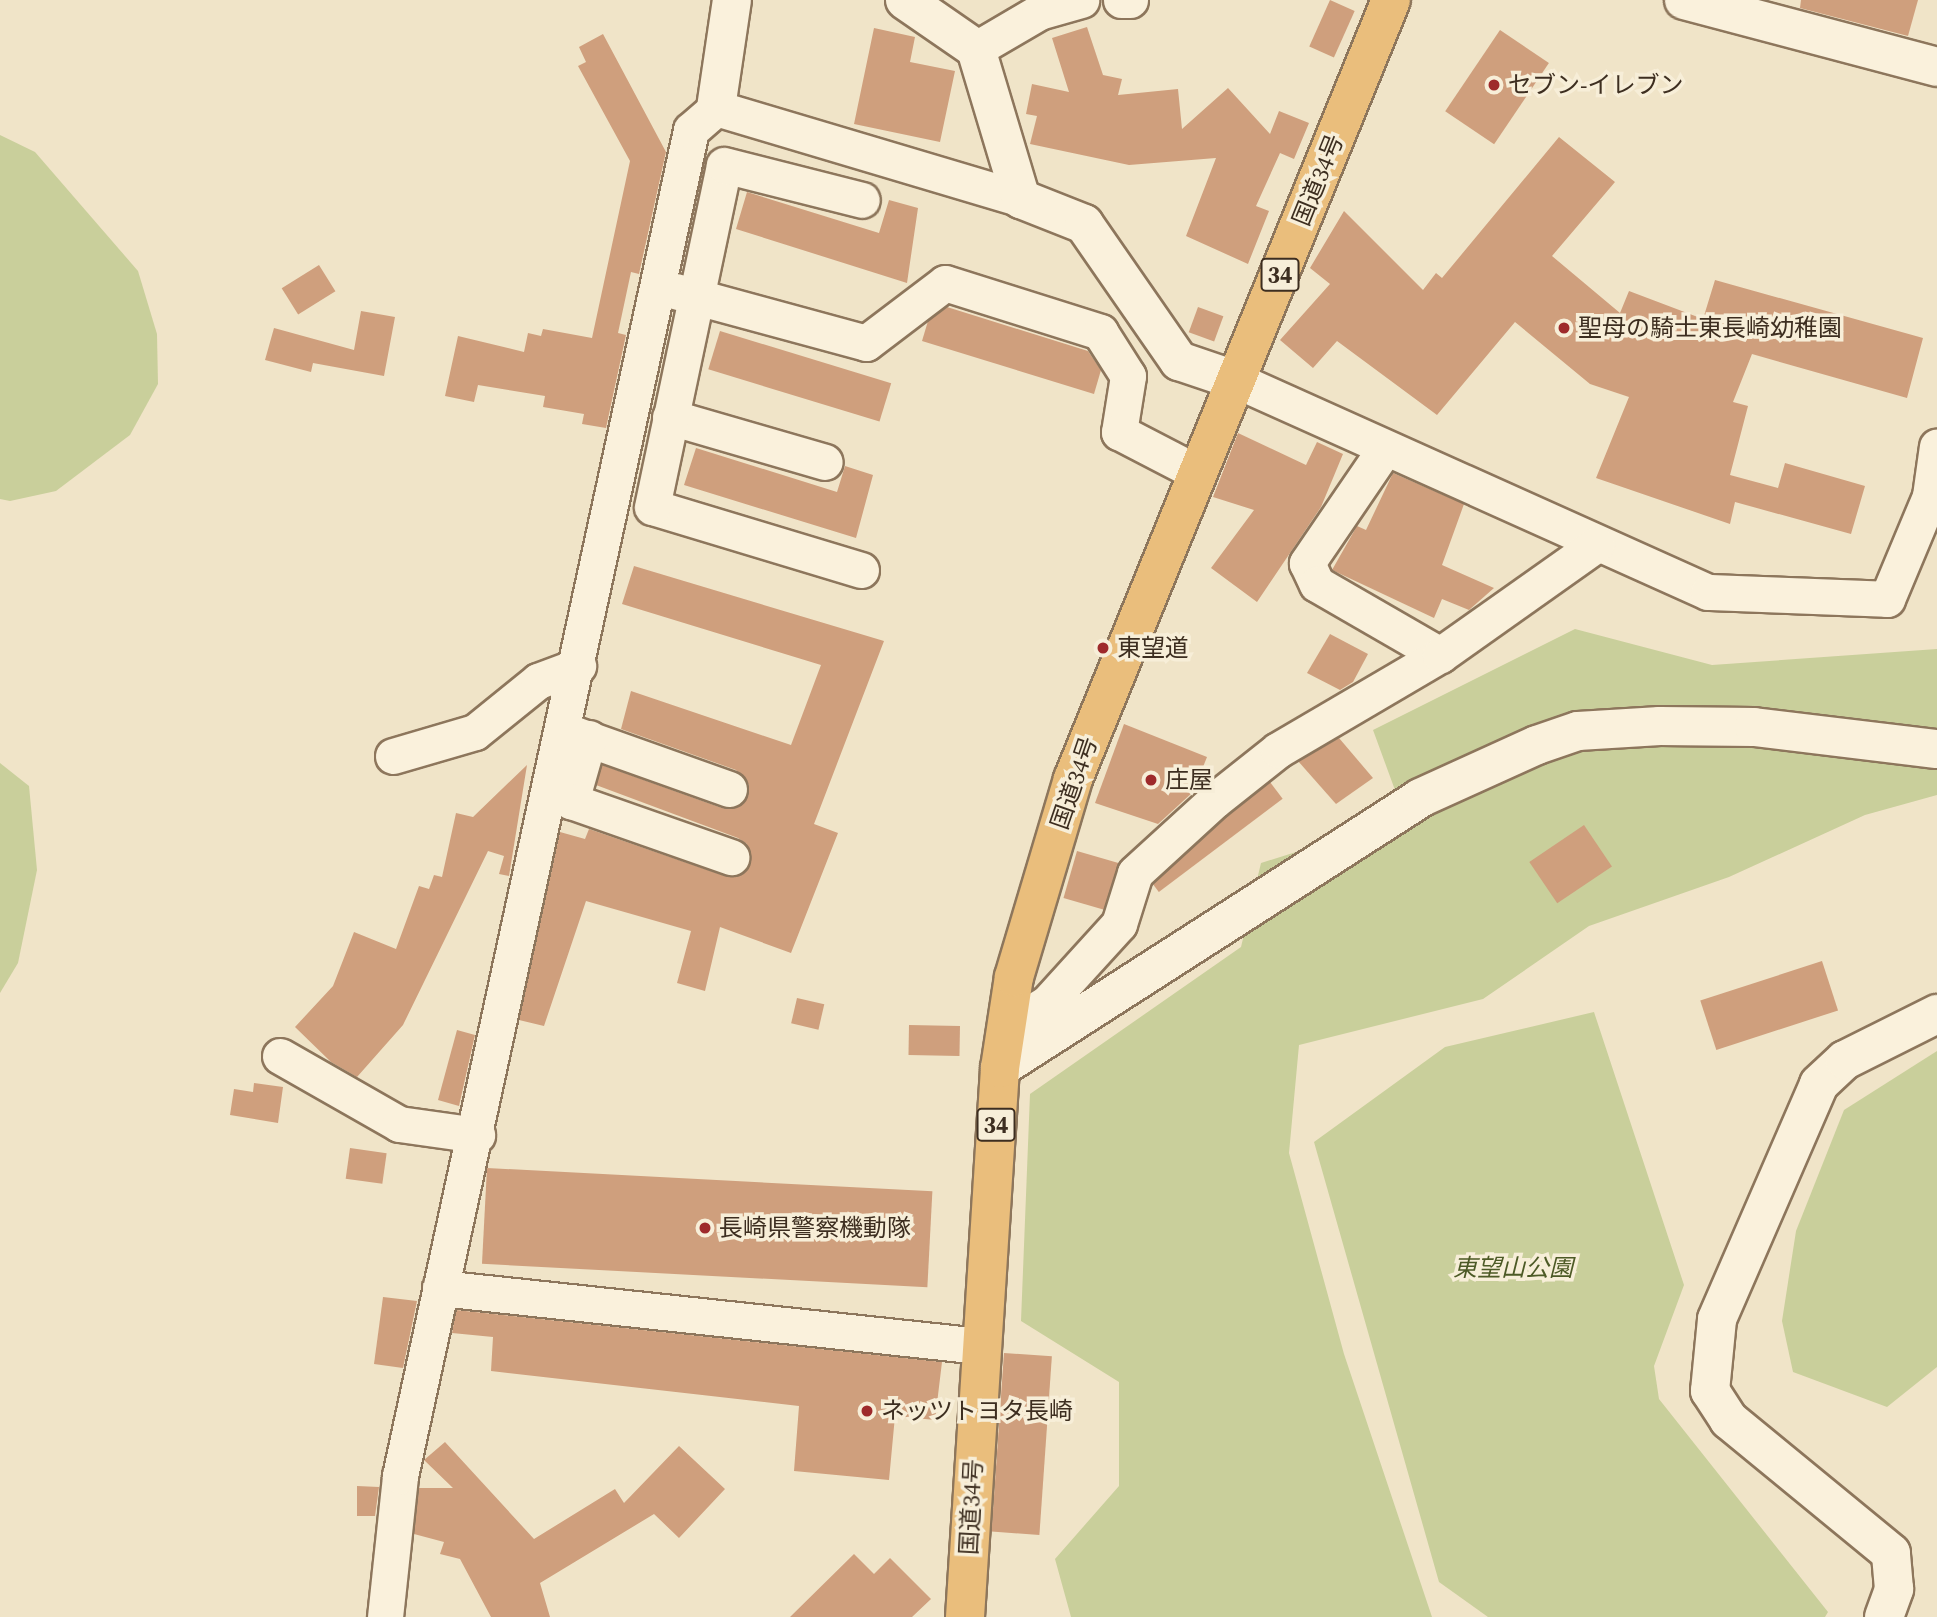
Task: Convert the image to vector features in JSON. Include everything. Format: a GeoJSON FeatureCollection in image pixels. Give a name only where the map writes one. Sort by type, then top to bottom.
{"type":"FeatureCollection","features":[{"type":"Feature","properties":{"kind":"highway","name":"国道34号"},"geometry":{"type":"LineString","coordinates":[[965,1617],[980,1346],[1000,1068],[1014,977],[1073,779],[1238,381],[1391,0]]}},
{"type":"Feature","properties":{"kind":"street"},"geometry":{"type":"LineString","coordinates":[[731,857],[571,801],[578,666],[691,130],[716,108],[732,0]]}},
{"type":"Feature","properties":{"kind":"street"},"geometry":{"type":"LineString","coordinates":[[905,0],[976,49],[1021,199]]}},
{"type":"Feature","properties":{"kind":"street"},"geometry":{"type":"LineString","coordinates":[[976,49],[1039,12],[1081,0]]}},
{"type":"Feature","properties":{"kind":"street"},"geometry":{"type":"LineString","coordinates":[[1121,0],[1130,0]]}},
{"type":"Feature","properties":{"kind":"street"},"geometry":{"type":"LineString","coordinates":[[1684,0],[1937,67]]}},
{"type":"Feature","properties":{"kind":"street"},"geometry":{"type":"LineString","coordinates":[[716,108],[1021,199],[1084,224],[1179,361],[1238,381],[1384,450],[1708,592],[1887,599],[1933,495],[1937,446]]}},
{"type":"Feature","properties":{"kind":"street"},"geometry":{"type":"LineString","coordinates":[[861,570],[652,507],[724,165],[862,200]]}},
{"type":"Feature","properties":{"kind":"street"},"geometry":{"type":"LineString","coordinates":[[658,286],[866,344],[945,283],[1100,332],[1128,376],[1119,432],[1198,473]]}},
{"type":"Feature","properties":{"kind":"street"},"geometry":{"type":"LineString","coordinates":[[670,417],[825,462]]}},
{"type":"Feature","properties":{"kind":"street"},"geometry":{"type":"LineString","coordinates":[[1384,450],[1307,564],[1317,584],[1440,655]]}},
{"type":"Feature","properties":{"kind":"street"},"geometry":{"type":"LineString","coordinates":[[1006,1028],[1047,1003],[1119,924],[1135,873],[1215,800],[1278,750],[1440,655],[1597,544]]}},
{"type":"Feature","properties":{"kind":"street"},"geometry":{"type":"LineString","coordinates":[[393,756],[475,732],[537,681],[578,666]]}},
{"type":"Feature","properties":{"kind":"street"},"geometry":{"type":"LineString","coordinates":[[1000,1068],[1420,798],[1537,745],[1578,731],[1660,726],[1754,727],[1937,749]]}},
{"type":"Feature","properties":{"kind":"street"},"geometry":{"type":"LineString","coordinates":[[576,734],[729,789]]}},
{"type":"Feature","properties":{"kind":"street"},"geometry":{"type":"LineString","coordinates":[[385,1617],[400,1476],[426,1380],[440,1288],[576,734]]}},
{"type":"Feature","properties":{"kind":"street"},"geometry":{"type":"LineString","coordinates":[[1884,1617],[1894,1590],[1891,1553],[1729,1420],[1710,1391],[1717,1319],[1819,1083],[1845,1060],[1937,1014]]}},
{"type":"Feature","properties":{"kind":"street"},"geometry":{"type":"LineString","coordinates":[[280,1056],[398,1124],[477,1135]]}},
{"type":"Feature","properties":{"kind":"street"},"geometry":{"type":"LineString","coordinates":[[440,1288],[980,1346]]}},
{"type":"Feature","properties":{"kind":"green space"},"geometry":{"type":"Polygon","coordinates":[[[0,135],[35,152],[138,271],[157,334],[158,384],[130,435],[56,491],[10,501],[0,499],[0,135]]]}},
{"type":"Feature","properties":{"kind":"green space"},"geometry":{"type":"Polygon","coordinates":[[[1575,629],[1712,665],[1937,649],[1937,795],[1865,815],[1729,877],[1589,926],[1483,999],[1299,1045],[1289,1153],[1344,1354],[1432,1617],[1071,1617],[1055,1559],[1119,1486],[1119,1382],[1021,1321],[1030,1094],[1241,947],[1261,863],[1359,832],[1399,801],[1373,730],[1575,629]]]}},
{"type":"Feature","properties":{"kind":"green space"},"geometry":{"type":"Polygon","coordinates":[[[0,763],[29,786],[37,870],[18,963],[0,993],[0,763]]]}},
{"type":"Feature","properties":{"kind":"green space","name":"東望山公園"},"geometry":{"type":"Polygon","coordinates":[[[1594,1012],[1684,1285],[1654,1366],[1659,1399],[1828,1612],[1825,1617],[1488,1617],[1439,1582],[1314,1142],[1445,1047],[1594,1012]]]}},
{"type":"Feature","properties":{"kind":"green space"},"geometry":{"type":"Polygon","coordinates":[[[1937,1051],[1937,1367],[1887,1407],[1793,1372],[1782,1321],[1796,1231],[1844,1110],[1937,1051]]]}},
{"type":"Feature","properties":{"kind":"building"},"geometry":{"type":"Polygon","coordinates":[[[1330,0],[1355,11],[1334,58],[1309,47],[1330,0]]]}},
{"type":"Feature","properties":{"kind":"building"},"geometry":{"type":"Polygon","coordinates":[[[1801,0],[1918,0],[1908,36],[1800,8],[1801,0]]]}},
{"type":"Feature","properties":{"kind":"building"},"geometry":{"type":"Polygon","coordinates":[[[1087,27],[1103,75],[1122,79],[1118,95],[1178,89],[1182,129],[1228,88],[1270,134],[1279,111],[1309,123],[1294,159],[1280,153],[1256,206],[1269,211],[1248,264],[1186,236],[1216,158],[1129,165],[1030,144],[1037,116],[1026,114],[1032,84],[1069,92],[1052,38],[1087,27]]]}},
{"type":"Feature","properties":{"kind":"building"},"geometry":{"type":"Polygon","coordinates":[[[874,28],[915,37],[910,62],[955,71],[940,142],[854,124],[874,28]]]}},
{"type":"Feature","properties":{"kind":"building","name":"セブン-イレブン"},"geometry":{"type":"Polygon","coordinates":[[[1500,30],[1549,63],[1494,144],[1445,111],[1500,30]]]}},
{"type":"Feature","properties":{"kind":"building"},"geometry":{"type":"Polygon","coordinates":[[[603,34],[666,152],[639,274],[631,272],[618,333],[626,335],[606,428],[582,424],[584,414],[543,407],[545,396],[478,385],[474,402],[445,396],[458,336],[524,352],[528,333],[541,336],[543,329],[592,338],[630,161],[578,66],[586,62],[579,47],[603,34]]]}},
{"type":"Feature","properties":{"kind":"building"},"geometry":{"type":"Polygon","coordinates":[[[1559,137],[1615,182],[1552,256],[1620,313],[1629,291],[1703,319],[1715,280],[1923,338],[1907,398],[1752,354],[1733,402],[1748,406],[1730,475],[1778,488],[1785,463],[1865,486],[1851,534],[1735,502],[1730,524],[1596,478],[1629,397],[1590,384],[1515,322],[1437,415],[1337,341],[1313,368],[1280,340],[1330,284],[1310,268],[1344,211],[1423,290],[1436,273],[1442,278],[1559,137]]]}},
{"type":"Feature","properties":{"kind":"building"},"geometry":{"type":"Polygon","coordinates":[[[747,192],[879,233],[889,200],[918,208],[907,283],[736,229],[747,192]]]}},
{"type":"Feature","properties":{"kind":"building"},"geometry":{"type":"Polygon","coordinates":[[[319,265],[335,291],[298,315],[282,288],[319,265]]]}},
{"type":"Feature","properties":{"kind":"building"},"geometry":{"type":"Polygon","coordinates":[[[947,307],[1088,351],[1101,370],[1094,394],[922,341],[928,321],[947,307]]]}},
{"type":"Feature","properties":{"kind":"building"},"geometry":{"type":"Polygon","coordinates":[[[1198,307],[1223,316],[1214,342],[1189,332],[1198,307]]]}},
{"type":"Feature","properties":{"kind":"building"},"geometry":{"type":"Polygon","coordinates":[[[361,311],[395,317],[384,376],[313,363],[311,372],[265,360],[274,328],[354,350],[361,311]]]}},
{"type":"Feature","properties":{"kind":"building"},"geometry":{"type":"Polygon","coordinates":[[[720,331],[891,383],[879,422],[708,369],[720,331]]]}},
{"type":"Feature","properties":{"kind":"building"},"geometry":{"type":"Polygon","coordinates":[[[1238,433],[1306,465],[1317,442],[1343,454],[1321,507],[1257,602],[1211,568],[1254,510],[1213,497],[1238,433]]]}},
{"type":"Feature","properties":{"kind":"building"},"geometry":{"type":"Polygon","coordinates":[[[696,448],[837,492],[845,466],[873,475],[856,538],[684,485],[696,448]]]}},
{"type":"Feature","properties":{"kind":"building"},"geometry":{"type":"Polygon","coordinates":[[[1393,473],[1464,504],[1442,565],[1494,588],[1469,610],[1442,599],[1434,618],[1332,570],[1357,526],[1366,530],[1393,473]]]}},
{"type":"Feature","properties":{"kind":"building"},"geometry":{"type":"Polygon","coordinates":[[[634,566],[884,641],[814,824],[838,833],[791,953],[720,927],[705,991],[677,983],[691,931],[586,901],[544,1026],[519,1020],[560,832],[585,839],[589,829],[725,876],[744,873],[750,863],[747,844],[738,838],[596,785],[602,765],[722,808],[733,809],[748,796],[749,785],[736,770],[621,729],[631,691],[791,745],[821,665],[622,604],[634,566]]]}},
{"type":"Feature","properties":{"kind":"building"},"geometry":{"type":"Polygon","coordinates":[[[1330,634],[1368,654],[1353,682],[1340,690],[1307,673],[1330,634]]]}},
{"type":"Feature","properties":{"kind":"building","name":"庄屋"},"geometry":{"type":"Polygon","coordinates":[[[1124,724],[1207,757],[1193,792],[1158,824],[1095,803],[1124,724]]]}},
{"type":"Feature","properties":{"kind":"building"},"geometry":{"type":"Polygon","coordinates":[[[1339,738],[1373,778],[1336,804],[1298,761],[1339,738]]]}},
{"type":"Feature","properties":{"kind":"building"},"geometry":{"type":"Polygon","coordinates":[[[527,765],[509,876],[499,874],[504,856],[488,851],[403,1025],[357,1077],[331,1062],[295,1027],[333,986],[354,932],[396,949],[419,886],[429,889],[434,875],[442,877],[456,813],[473,817],[527,765]]]}},
{"type":"Feature","properties":{"kind":"building"},"geometry":{"type":"Polygon","coordinates":[[[1270,782],[1283,799],[1159,892],[1146,875],[1270,782]]]}},
{"type":"Feature","properties":{"kind":"building"},"geometry":{"type":"Polygon","coordinates":[[[1584,825],[1612,866],[1557,903],[1529,862],[1584,825]]]}},
{"type":"Feature","properties":{"kind":"building"},"geometry":{"type":"Polygon","coordinates":[[[1077,851],[1119,863],[1106,910],[1063,898],[1077,851]]]}},
{"type":"Feature","properties":{"kind":"building"},"geometry":{"type":"Polygon","coordinates":[[[1822,961],[1838,1010],[1716,1050],[1700,1001],[1822,961]]]}},
{"type":"Feature","properties":{"kind":"building"},"geometry":{"type":"Polygon","coordinates":[[[797,998],[824,1004],[818,1030],[791,1023],[797,998]]]}},
{"type":"Feature","properties":{"kind":"building"},"geometry":{"type":"Polygon","coordinates":[[[909,1025],[960,1026],[959,1056],[908,1055],[909,1025]]]}},
{"type":"Feature","properties":{"kind":"building"},"geometry":{"type":"Polygon","coordinates":[[[457,1030],[475,1035],[459,1106],[438,1100],[457,1030]]]}},
{"type":"Feature","properties":{"kind":"building"},"geometry":{"type":"Polygon","coordinates":[[[254,1083],[283,1087],[278,1123],[230,1115],[234,1089],[253,1092],[254,1083]]]}},
{"type":"Feature","properties":{"kind":"building"},"geometry":{"type":"Polygon","coordinates":[[[350,1148],[387,1153],[382,1184],[346,1179],[350,1148]]]}},
{"type":"Feature","properties":{"kind":"building","name":"長崎県警察機動隊"},"geometry":{"type":"Polygon","coordinates":[[[487,1168],[932,1191],[927,1287],[482,1264],[487,1168]]]}},
{"type":"Feature","properties":{"kind":"building"},"geometry":{"type":"Polygon","coordinates":[[[383,1297],[417,1301],[403,1368],[374,1364],[383,1297]]]}},
{"type":"Feature","properties":{"kind":"building"},"geometry":{"type":"Polygon","coordinates":[[[456,1310],[942,1362],[935,1420],[895,1416],[889,1480],[794,1471],[799,1406],[491,1371],[493,1337],[452,1333],[456,1310]]]}},
{"type":"Feature","properties":{"kind":"building"},"geometry":{"type":"Polygon","coordinates":[[[1004,1353],[1052,1356],[1039,1535],[992,1532],[1004,1353]]]}},
{"type":"Feature","properties":{"kind":"building"},"geometry":{"type":"Polygon","coordinates":[[[445,1442],[534,1539],[615,1489],[624,1503],[679,1446],[725,1489],[679,1538],[654,1514],[540,1583],[550,1617],[491,1617],[460,1559],[440,1554],[444,1542],[414,1534],[419,1488],[453,1488],[424,1460],[445,1442]]]}},
{"type":"Feature","properties":{"kind":"building"},"geometry":{"type":"Polygon","coordinates":[[[357,1486],[379,1487],[375,1516],[357,1516],[357,1486]]]}},
{"type":"Feature","properties":{"kind":"building"},"geometry":{"type":"Polygon","coordinates":[[[854,1554],[874,1574],[890,1558],[931,1599],[912,1617],[790,1617],[854,1554]]]}},
{"type":"Feature","properties":{"kind":"place","name":"セブン-イレブン"},"geometry":{"type":"Point","coordinates":[1494,85]}},
{"type":"Feature","properties":{"kind":"place","name":"聖母の騎士東長崎幼稚園"},"geometry":{"type":"Point","coordinates":[1564,328]}},
{"type":"Feature","properties":{"kind":"place","name":"東望道"},"geometry":{"type":"Point","coordinates":[1103,648]}},
{"type":"Feature","properties":{"kind":"place","name":"庄屋"},"geometry":{"type":"Point","coordinates":[1151,780]}},
{"type":"Feature","properties":{"kind":"place","name":"長崎県警察機動隊"},"geometry":{"type":"Point","coordinates":[705,1228]}},
{"type":"Feature","properties":{"kind":"place","name":"ネッツトヨタ長崎"},"geometry":{"type":"Point","coordinates":[867,1411]}}]}
